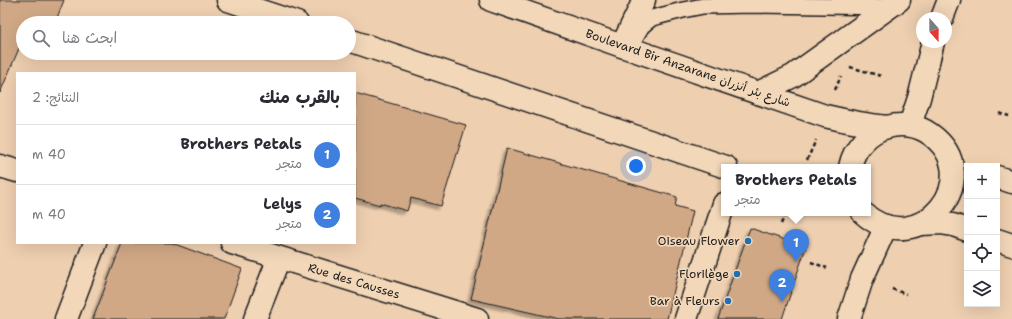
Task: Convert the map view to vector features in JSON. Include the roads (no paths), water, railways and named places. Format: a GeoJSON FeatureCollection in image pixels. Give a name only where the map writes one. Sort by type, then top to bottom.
{"type":"FeatureCollection","features":[{"type":"Feature","properties":{"kind":"main road"},"geometry":{"type":"LineString","coordinates":[[228,0],[276,16]]}},
{"type":"Feature","properties":{"kind":"main road","name":"Boulevard Bir Anzarane شارع بئر أنزران"},"geometry":{"type":"LineString","coordinates":[[491,0],[825,116],[846,121],[887,127]]}},
{"type":"Feature","properties":{"kind":"main road"},"geometry":{"type":"LineString","coordinates":[[626,47],[644,0]]}},
{"type":"Feature","properties":{"kind":"main road"},"geometry":{"type":"LineString","coordinates":[[945,12],[950,0]]}},
{"type":"Feature","properties":{"kind":"main road"},"geometry":{"type":"LineString","coordinates":[[758,93],[793,76],[895,3]]}},
{"type":"Feature","properties":{"kind":"main road"},"geometry":{"type":"LineString","coordinates":[[356,42],[721,165]]}},
{"type":"Feature","properties":{"kind":"main road"},"geometry":{"type":"LineString","coordinates":[[910,125],[932,48]]}},
{"type":"Feature","properties":{"kind":"main road"},"geometry":{"type":"LineString","coordinates":[[851,164],[852,157],[862,142],[875,131],[892,125],[910,125],[926,130],[938,140],[948,154],[964,165]]}},
{"type":"Feature","properties":{"kind":"main road"},"geometry":{"type":"LineString","coordinates":[[921,224],[941,209],[949,194],[953,178],[948,154]]}},
{"type":"Feature","properties":{"kind":"main road"},"geometry":{"type":"LineString","coordinates":[[0,166],[16,172]]}},
{"type":"Feature","properties":{"kind":"main road"},"geometry":{"type":"LineString","coordinates":[[1000,178],[1012,182]]}},
{"type":"Feature","properties":{"kind":"main road"},"geometry":{"type":"LineString","coordinates":[[686,319],[721,213]]}},
{"type":"Feature","properties":{"kind":"main road"},"geometry":{"type":"LineString","coordinates":[[849,319],[862,280],[869,218],[905,228],[921,224],[940,223],[964,229]]}},
{"type":"Feature","properties":{"kind":"main road"},"geometry":{"type":"LineString","coordinates":[[1000,241],[1012,245]]}},
{"type":"Feature","properties":{"kind":"main road"},"geometry":{"type":"LineString","coordinates":[[66,319],[95,244]]}},
{"type":"Feature","properties":{"kind":"main road","name":"Rue des Causses"},"geometry":{"type":"LineString","coordinates":[[235,244],[450,315],[477,319]]}},
{"type":"Feature","properties":{"kind":"main road"},"geometry":{"type":"LineString","coordinates":[[255,319],[279,258]]}},
{"type":"Feature","properties":{"kind":"lane"},"geometry":{"type":"LineString","coordinates":[[626,47],[642,26],[652,18],[703,6],[895,3]]}},
{"type":"Feature","properties":{"kind":"place","name":"Oiseau Flower"},"geometry":{"type":"Point","coordinates":[748,241]}},
{"type":"Feature","properties":{"kind":"place","name":"Brothers Petals"},"geometry":{"type":"Point","coordinates":[796,262]}},
{"type":"Feature","properties":{"kind":"place","name":"Florilège"},"geometry":{"type":"Point","coordinates":[737,274]}},
{"type":"Feature","properties":{"kind":"place","name":"Bar à Fleurs"},"geometry":{"type":"Point","coordinates":[728,301]}},
{"type":"Feature","properties":{"kind":"place","name":"Lelys"},"geometry":{"type":"Point","coordinates":[782,302]}}]}
